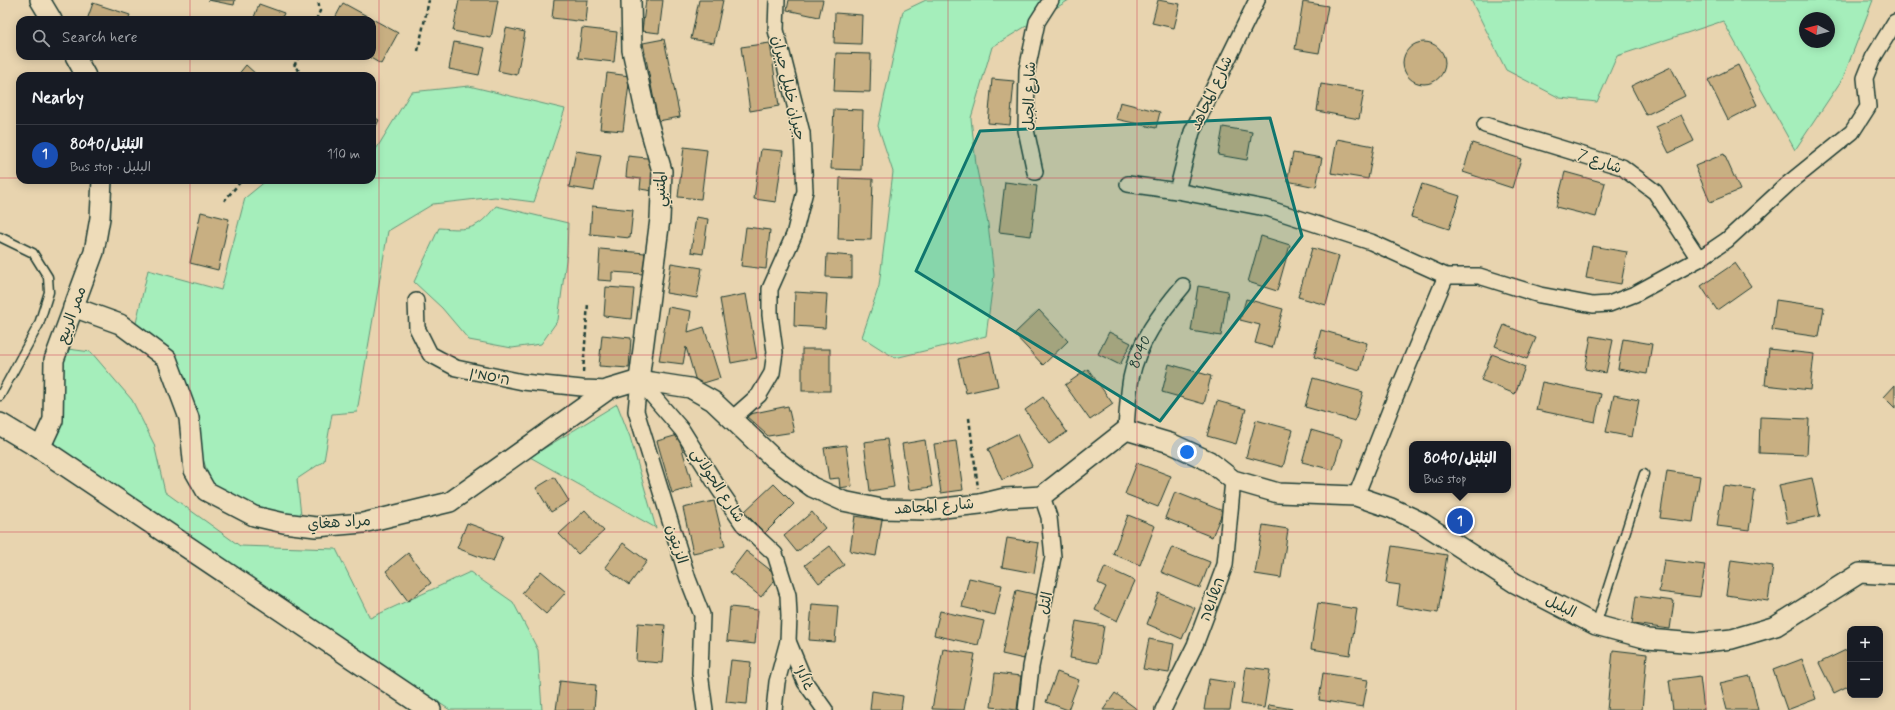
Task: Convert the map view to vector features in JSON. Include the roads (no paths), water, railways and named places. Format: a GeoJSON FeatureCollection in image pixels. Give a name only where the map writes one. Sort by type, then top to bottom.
{"type":"FeatureCollection","features":[{"type":"Feature","properties":{"kind":"main road"},"geometry":{"type":"LineString","coordinates":[[0,424],[40,448],[430,710]]}},
{"type":"Feature","properties":{"kind":"street"},"geometry":{"type":"LineString","coordinates":[[40,0],[50,16]]}},
{"type":"Feature","properties":{"kind":"street","name":"المتنبي"},"geometry":{"type":"LineString","coordinates":[[631,0],[632,50],[646,115],[662,171],[660,219],[639,380]]}},
{"type":"Feature","properties":{"kind":"street","name":"جبران خليل جبران"},"geometry":{"type":"LineString","coordinates":[[733,418],[759,395],[772,373],[775,352],[770,315],[770,288],[794,235],[804,191],[802,133],[776,30],[777,0]]}},
{"type":"Feature","properties":{"kind":"street","name":"شارع الجبل"},"geometry":{"type":"LineString","coordinates":[[1035,172],[1026,130],[1027,70],[1037,22],[1051,0]]}},
{"type":"Feature","properties":{"kind":"street","name":"شارع المجاهد"},"geometry":{"type":"LineString","coordinates":[[1177,191],[1192,132],[1257,0]]}},
{"type":"Feature","properties":{"kind":"street"},"geometry":{"type":"LineString","coordinates":[[1128,184],[1177,191],[1270,209],[1371,242],[1446,276],[1479,276],[1540,295],[1593,305],[1609,304],[1635,294],[1699,259],[1727,240],[1789,183],[1852,132],[1868,107],[1865,78],[1873,58],[1895,22]]}},
{"type":"Feature","properties":{"kind":"street"},"geometry":{"type":"LineString","coordinates":[[77,60],[84,72]]}},
{"type":"Feature","properties":{"kind":"street","name":"شارع 7"},"geometry":{"type":"LineString","coordinates":[[1485,125],[1622,167],[1655,192],[1699,259]]}},
{"type":"Feature","properties":{"kind":"street","name":"ممر الربيع"},"geometry":{"type":"LineString","coordinates":[[40,448],[53,420],[54,360],[94,252],[100,218],[102,184]]}},
{"type":"Feature","properties":{"kind":"street"},"geometry":{"type":"LineString","coordinates":[[1356,496],[1446,276]]}},
{"type":"Feature","properties":{"kind":"street","name":"8040"},"geometry":{"type":"LineString","coordinates":[[1126,430],[1131,378],[1139,351],[1160,313],[1183,286]]}},
{"type":"Feature","properties":{"kind":"street","name":"היסמין"},"geometry":{"type":"LineString","coordinates":[[416,301],[417,328],[430,354],[456,368],[523,382],[609,389]]}},
{"type":"Feature","properties":{"kind":"street","name":"مراد هغاي"},"geometry":{"type":"LineString","coordinates":[[73,307],[120,324],[167,359],[189,418],[194,470],[206,491],[254,516],[284,523],[316,527],[363,523],[450,502],[609,389],[639,380]]}},
{"type":"Feature","properties":{"kind":"street","name":"شارع المجاهد"},"geometry":{"type":"LineString","coordinates":[[639,380],[690,388],[713,401],[784,467],[812,488],[843,501],[882,509],[925,510],[980,504],[1005,498],[1042,496]]}},
{"type":"Feature","properties":{"kind":"street","name":"شارع الجولاني"},"geometry":{"type":"LineString","coordinates":[[639,380],[682,430],[718,489],[742,524],[775,554],[788,595],[788,641]]}},
{"type":"Feature","properties":{"kind":"street","name":"الزيتون"},"geometry":{"type":"LineString","coordinates":[[639,380],[636,412],[637,418],[688,579],[702,615],[700,673],[705,710]]}},
{"type":"Feature","properties":{"kind":"street"},"geometry":{"type":"LineString","coordinates":[[1042,496],[1126,430],[1170,443],[1209,461],[1233,480]]}},
{"type":"Feature","properties":{"kind":"street","name":"البلبل"},"geometry":{"type":"LineString","coordinates":[[1233,480],[1278,493],[1322,496],[1356,496],[1391,508],[1421,522],[1515,583],[1596,625],[1648,639],[1695,643],[1732,639],[1776,626],[1860,573],[1895,575]]}},
{"type":"Feature","properties":{"kind":"street","name":"השלושה"},"geometry":{"type":"LineString","coordinates":[[1163,710],[1195,645],[1225,565],[1233,480]]}},
{"type":"Feature","properties":{"kind":"street","name":"التل"},"geometry":{"type":"LineString","coordinates":[[1026,710],[1031,667],[1053,558],[1049,517],[1042,496]]}},
{"type":"Feature","properties":{"kind":"street"},"geometry":{"type":"LineString","coordinates":[[774,710],[778,682],[788,641]]}},
{"type":"Feature","properties":{"kind":"street","name":"גולני"},"geometry":{"type":"LineString","coordinates":[[788,641],[806,682],[825,710]]}},
{"type":"Feature","properties":{"kind":"lane"},"geometry":{"type":"LineString","coordinates":[[0,237],[33,253],[48,277],[49,292],[39,324],[0,396]]}},
{"type":"Feature","properties":{"kind":"lane"},"geometry":{"type":"LineString","coordinates":[[1596,625],[1644,474]]}},
{"type":"Feature","properties":{"kind":"place","name":"البُلبُل/8040"},"geometry":{"type":"Point","coordinates":[1460,521]}}]}
